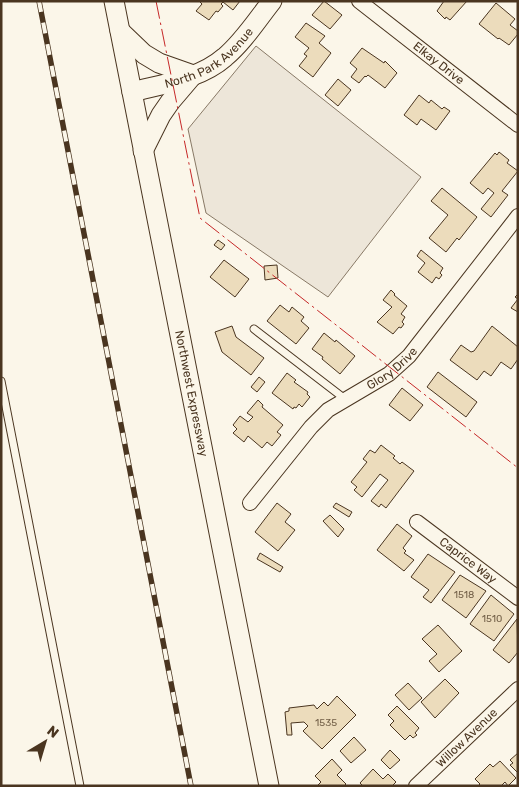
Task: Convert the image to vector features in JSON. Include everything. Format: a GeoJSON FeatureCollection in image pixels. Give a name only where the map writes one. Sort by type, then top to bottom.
{"type":"FeatureCollection","features":[{"type":"Feature","properties":{"kind":"main road","name":"Northwest Expressway"},"geometry":{"type":"LineString","coordinates":[[114,1],[268,786]]}},
{"type":"Feature","properties":{"kind":"main road","name":"North Park Avenue"},"geometry":{"type":"LineString","coordinates":[[132,92],[193,75],[217,63],[226,57],[272,1]]}},
{"type":"Feature","properties":{"kind":"main road"},"geometry":{"type":"LineString","coordinates":[[120,31],[144,54],[193,75],[161,115],[143,151]]}},
{"type":"Feature","properties":{"kind":"street","name":"Elkay Drive"},"geometry":{"type":"LineString","coordinates":[[359,1],[518,125]]}},
{"type":"Feature","properties":{"kind":"street","name":"Glory Drive"},"geometry":{"type":"LineString","coordinates":[[250,504],[311,427],[328,410],[389,374],[409,356],[518,216]]}},
{"type":"Feature","properties":{"kind":"street","name":"Caprice Way"},"geometry":{"type":"LineString","coordinates":[[417,522],[518,598]]}},
{"type":"Feature","properties":{"kind":"street","name":"Willow Avenue"},"geometry":{"type":"LineString","coordinates":[[416,786],[518,689]]}},
{"type":"Feature","properties":{"kind":"lane"},"geometry":{"type":"LineString","coordinates":[[254,329],[345,399]]}},
{"type":"Feature","properties":{"kind":"lane"},"geometry":{"type":"LineString","coordinates":[[1,381],[80,786]]}},
{"type":"Feature","properties":{"kind":"shaded area"},"geometry":{"type":"Polygon","coordinates":[[[256,46],[421,177],[328,297],[206,213],[188,129],[256,46]]]}},
{"type":"Feature","properties":{"kind":"building"},"geometry":{"type":"Polygon","coordinates":[[[199,1],[240,1],[233,10],[223,2],[221,4],[223,6],[209,20],[196,11],[202,4],[199,1]]]}},
{"type":"Feature","properties":{"kind":"building"},"geometry":{"type":"Polygon","coordinates":[[[324,1],[342,15],[330,29],[312,15],[324,1]]]}},
{"type":"Feature","properties":{"kind":"building"},"geometry":{"type":"Polygon","coordinates":[[[444,1],[467,1],[450,20],[446,17],[445,19],[437,11],[444,1]]]}},
{"type":"Feature","properties":{"kind":"building"},"geometry":{"type":"Polygon","coordinates":[[[496,3],[515,19],[510,25],[518,31],[518,34],[509,45],[479,24],[496,3]]]}},
{"type":"Feature","properties":{"kind":"building"},"geometry":{"type":"Polygon","coordinates":[[[306,23],[325,36],[319,43],[331,53],[313,77],[299,66],[307,56],[304,54],[309,48],[295,37],[306,23]]]}},
{"type":"Feature","properties":{"kind":"building"},"geometry":{"type":"Polygon","coordinates":[[[362,48],[384,63],[385,61],[397,73],[385,88],[368,75],[359,83],[351,77],[357,69],[350,63],[362,48]]]}},
{"type":"Feature","properties":{"kind":"building"},"geometry":{"type":"Polygon","coordinates":[[[338,79],[351,90],[338,106],[325,95],[338,79]]]}},
{"type":"Feature","properties":{"kind":"building"},"geometry":{"type":"Polygon","coordinates":[[[419,95],[429,103],[431,100],[442,109],[444,107],[450,111],[436,130],[421,119],[417,125],[404,115],[419,95]]]}},
{"type":"Feature","properties":{"kind":"building"},"geometry":{"type":"Polygon","coordinates":[[[499,152],[509,160],[507,163],[518,171],[502,191],[508,195],[491,217],[481,209],[494,193],[488,188],[483,194],[470,183],[495,153],[497,155],[499,152]]]}},
{"type":"Feature","properties":{"kind":"building"},"geometry":{"type":"Polygon","coordinates":[[[442,188],[477,217],[459,240],[457,238],[446,252],[429,238],[448,215],[431,201],[442,188]]]}},
{"type":"Feature","properties":{"kind":"building"},"geometry":{"type":"Polygon","coordinates":[[[218,240],[225,245],[221,250],[214,245],[218,240]]]}},
{"type":"Feature","properties":{"kind":"building"},"geometry":{"type":"Polygon","coordinates":[[[421,250],[443,268],[440,273],[442,275],[439,279],[436,277],[432,283],[418,272],[425,263],[417,256],[421,250]]]}},
{"type":"Feature","properties":{"kind":"building"},"geometry":{"type":"Polygon","coordinates":[[[224,260],[249,279],[235,297],[210,277],[224,260]]]}},
{"type":"Feature","properties":{"kind":"building"},"geometry":{"type":"Polygon","coordinates":[[[277,265],[278,278],[265,280],[264,266],[277,265]]]}},
{"type":"Feature","properties":{"kind":"building"},"geometry":{"type":"Polygon","coordinates":[[[391,290],[407,306],[401,314],[405,317],[402,322],[404,324],[393,334],[377,322],[392,307],[383,300],[391,290]]]}},
{"type":"Feature","properties":{"kind":"building"},"geometry":{"type":"Polygon","coordinates":[[[518,299],[518,312],[511,308],[518,299]]]}},
{"type":"Feature","properties":{"kind":"building"},"geometry":{"type":"Polygon","coordinates":[[[280,305],[289,312],[292,307],[304,317],[301,321],[309,328],[296,344],[267,321],[280,305]]]}},
{"type":"Feature","properties":{"kind":"building"},"geometry":{"type":"Polygon","coordinates":[[[232,326],[236,337],[264,358],[251,375],[222,352],[215,332],[232,326]]]}},
{"type":"Feature","properties":{"kind":"building"},"geometry":{"type":"Polygon","coordinates":[[[492,326],[518,347],[518,359],[511,369],[501,362],[491,376],[484,371],[477,380],[450,360],[461,345],[471,352],[474,351],[492,326]]]}},
{"type":"Feature","properties":{"kind":"building"},"geometry":{"type":"Polygon","coordinates":[[[324,333],[335,342],[336,340],[355,356],[340,374],[312,349],[324,333]]]}},
{"type":"Feature","properties":{"kind":"building"},"geometry":{"type":"Polygon","coordinates":[[[438,372],[477,402],[466,417],[427,387],[438,372]]]}},
{"type":"Feature","properties":{"kind":"building"},"geometry":{"type":"Polygon","coordinates":[[[287,373],[296,380],[294,382],[308,392],[307,394],[310,397],[302,407],[299,404],[293,409],[272,393],[287,373]]]}},
{"type":"Feature","properties":{"kind":"building"},"geometry":{"type":"Polygon","coordinates":[[[259,377],[265,382],[257,392],[251,387],[259,377]]]}},
{"type":"Feature","properties":{"kind":"building"},"geometry":{"type":"Polygon","coordinates":[[[402,388],[423,405],[410,421],[389,405],[402,388]]]}},
{"type":"Feature","properties":{"kind":"building"},"geometry":{"type":"Polygon","coordinates":[[[258,400],[263,405],[262,407],[283,425],[277,432],[281,435],[272,446],[267,442],[262,448],[248,436],[244,442],[233,433],[237,429],[233,425],[240,416],[248,422],[253,417],[247,413],[258,400]]]}},
{"type":"Feature","properties":{"kind":"building"},"geometry":{"type":"Polygon","coordinates":[[[381,445],[395,456],[393,458],[400,464],[402,462],[414,471],[386,508],[381,504],[379,507],[371,501],[388,480],[380,474],[362,497],[354,490],[357,487],[351,482],[367,462],[363,459],[370,450],[375,453],[381,445]]]}},
{"type":"Feature","properties":{"kind":"building"},"geometry":{"type":"Polygon","coordinates":[[[277,503],[291,514],[285,522],[295,530],[278,551],[255,532],[277,503]]]}},
{"type":"Feature","properties":{"kind":"building"},"geometry":{"type":"Polygon","coordinates":[[[336,503],[352,512],[349,517],[333,507],[336,503]]]}},
{"type":"Feature","properties":{"kind":"building"},"geometry":{"type":"Polygon","coordinates":[[[330,515],[344,529],[338,537],[323,521],[330,515]]]}},
{"type":"Feature","properties":{"kind":"building"},"geometry":{"type":"Polygon","coordinates":[[[397,524],[412,536],[403,548],[406,551],[404,553],[414,560],[404,571],[377,550],[397,524]]]}},
{"type":"Feature","properties":{"kind":"building"},"geometry":{"type":"Polygon","coordinates":[[[260,553],[283,567],[280,572],[257,559],[260,553]]]}},
{"type":"Feature","properties":{"kind":"building"},"geometry":{"type":"Polygon","coordinates":[[[428,554],[455,572],[431,603],[423,597],[429,590],[411,577],[428,554]]]}},
{"type":"Feature","properties":{"kind":"building"},"geometry":{"type":"Polygon","coordinates":[[[460,575],[486,591],[466,618],[442,600],[460,575]]]}},
{"type":"Feature","properties":{"kind":"building"},"geometry":{"type":"Polygon","coordinates":[[[491,595],[514,614],[494,641],[470,624],[491,595]]]}},
{"type":"Feature","properties":{"kind":"building"},"geometry":{"type":"Polygon","coordinates":[[[517,619],[518,652],[509,663],[493,650],[517,619]]]}},
{"type":"Feature","properties":{"kind":"building"},"geometry":{"type":"Polygon","coordinates":[[[438,625],[462,651],[439,672],[429,661],[437,654],[422,639],[438,625]]]}},
{"type":"Feature","properties":{"kind":"building"},"geometry":{"type":"Polygon","coordinates":[[[445,679],[459,693],[435,718],[421,702],[445,679]]]}},
{"type":"Feature","properties":{"kind":"building"},"geometry":{"type":"Polygon","coordinates":[[[408,683],[422,698],[409,710],[395,695],[408,683]]]}},
{"type":"Feature","properties":{"kind":"building"},"geometry":{"type":"Polygon","coordinates":[[[337,696],[356,715],[322,749],[303,731],[308,726],[304,722],[291,723],[292,735],[287,735],[285,712],[289,711],[289,708],[314,705],[317,709],[324,702],[328,706],[337,696]]]}},
{"type":"Feature","properties":{"kind":"building"},"geometry":{"type":"Polygon","coordinates":[[[397,706],[419,728],[415,733],[417,735],[413,738],[410,735],[405,740],[390,725],[394,721],[388,715],[397,706]]]}},
{"type":"Feature","properties":{"kind":"building"},"geometry":{"type":"Polygon","coordinates":[[[354,737],[366,750],[351,763],[340,751],[354,737]]]}},
{"type":"Feature","properties":{"kind":"building"},"geometry":{"type":"Polygon","coordinates":[[[390,750],[400,760],[390,769],[381,760],[390,750]]]}},
{"type":"Feature","properties":{"kind":"building"},"geometry":{"type":"Polygon","coordinates":[[[518,753],[518,773],[510,765],[513,763],[510,760],[518,753]]]}},
{"type":"Feature","properties":{"kind":"building"},"geometry":{"type":"Polygon","coordinates":[[[332,759],[342,770],[337,775],[346,784],[344,786],[317,786],[321,782],[315,776],[332,759]]]}},
{"type":"Feature","properties":{"kind":"building"},"geometry":{"type":"Polygon","coordinates":[[[500,761],[516,778],[508,786],[505,782],[501,786],[478,786],[480,784],[475,779],[490,764],[493,767],[500,761]]]}},
{"type":"Feature","properties":{"kind":"building"},"geometry":{"type":"Polygon","coordinates":[[[373,769],[383,779],[388,774],[396,782],[392,786],[363,786],[360,783],[373,769]]]}},
{"type":"Feature","properties":{"kind":"railway"},"geometry":{"type":"LineString","coordinates":[[39,1],[191,786]]}},
{"type":"Feature","properties":{"kind":"power"},"geometry":{"type":"LineString","coordinates":[[156,1],[200,218],[518,468]]}}]}
